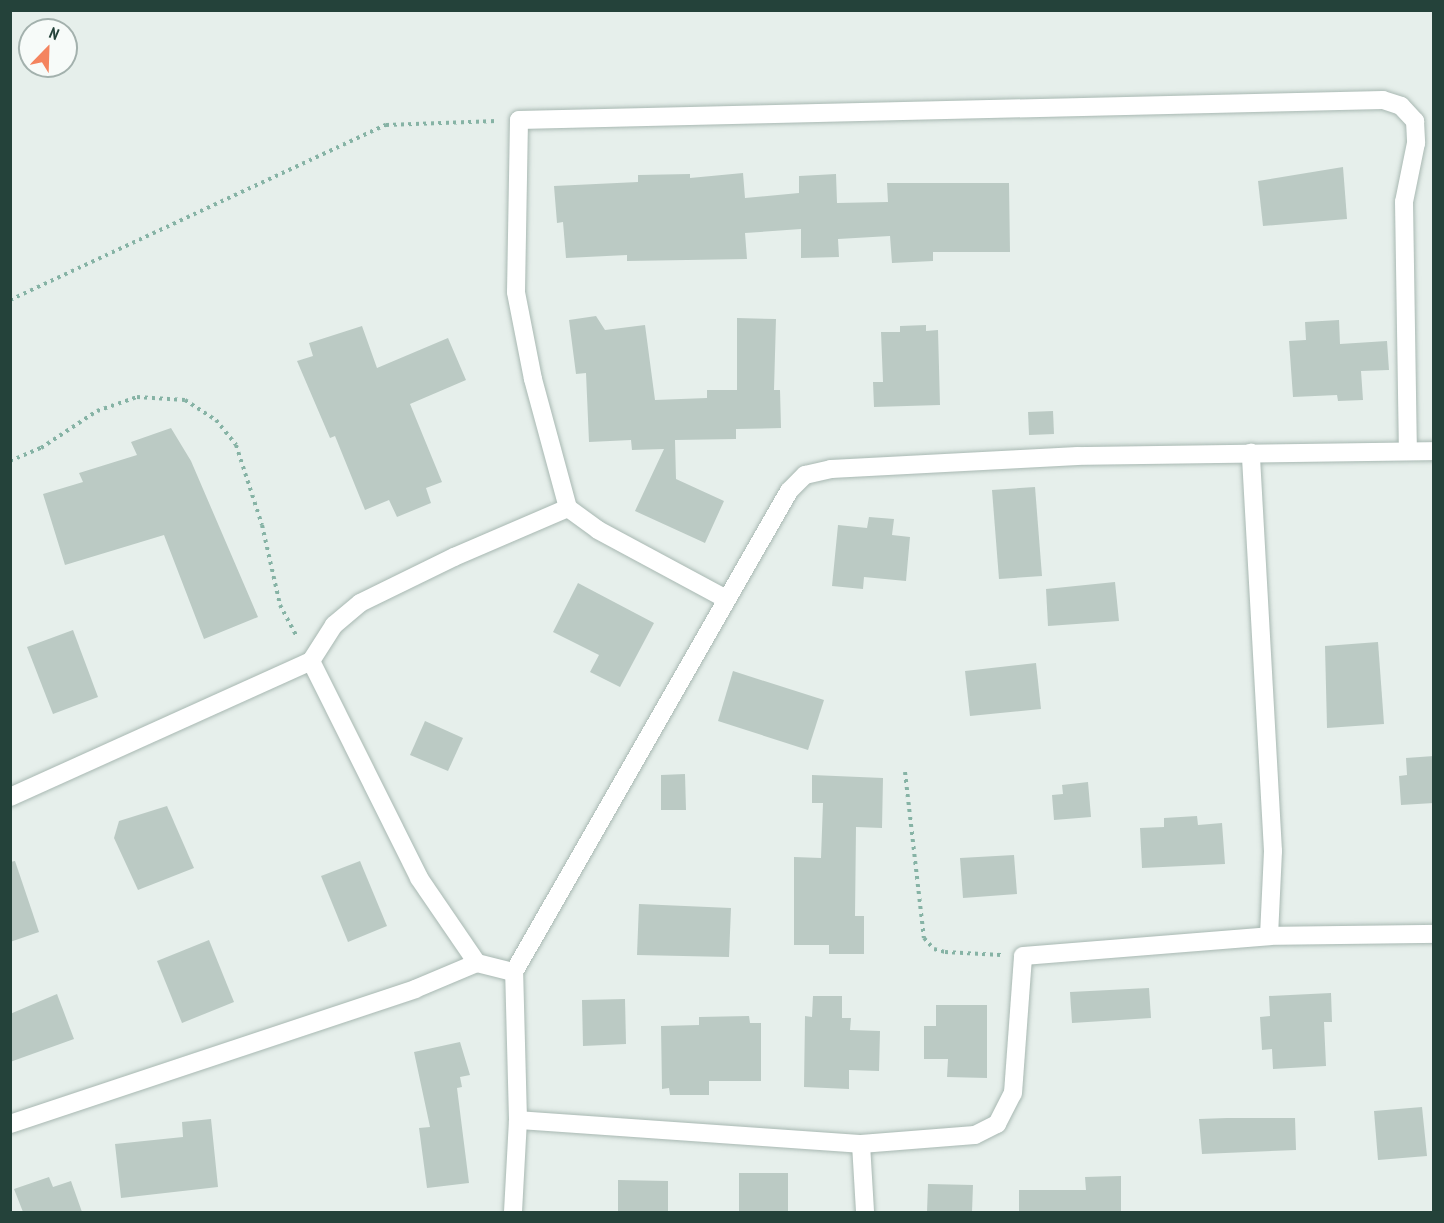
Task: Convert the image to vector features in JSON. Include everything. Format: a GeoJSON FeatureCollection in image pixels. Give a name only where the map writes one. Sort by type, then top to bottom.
{"type":"FeatureCollection","features":[{"type":"Feature","properties":{"kind":"street"},"geometry":{"type":"LineString","coordinates":[[726,599],[598,530],[568,508],[532,379],[516,292],[519,120],[1383,100],[1401,106],[1415,121],[1416,143],[1404,202],[1408,450]]}},
{"type":"Feature","properties":{"kind":"street"},"geometry":{"type":"LineString","coordinates":[[513,1212],[518,1120],[514,972],[789,491],[805,475],[831,469],[996,460],[1434,451]]}},
{"type":"Feature","properties":{"kind":"street"},"geometry":{"type":"LineString","coordinates":[[1251,453],[1273,851],[1269,936]]}},
{"type":"Feature","properties":{"kind":"street"},"geometry":{"type":"LineString","coordinates":[[10,797],[310,661],[334,625],[360,603],[454,556],[568,508]]}},
{"type":"Feature","properties":{"kind":"street"},"geometry":{"type":"LineString","coordinates":[[310,661],[419,878],[477,963]]}},
{"type":"Feature","properties":{"kind":"street"},"geometry":{"type":"LineString","coordinates":[[518,1120],[861,1144],[975,1135],[997,1124],[1013,1093],[1023,956],[1269,936],[1434,934]]}},
{"type":"Feature","properties":{"kind":"street"},"geometry":{"type":"LineString","coordinates":[[10,1124],[416,989],[477,963],[514,972]]}},
{"type":"Feature","properties":{"kind":"street"},"geometry":{"type":"LineString","coordinates":[[861,1144],[865,1212]]}},
{"type":"Feature","properties":{"kind":"path"},"geometry":{"type":"LineString","coordinates":[[10,300],[386,125],[519,120]]}},
{"type":"Feature","properties":{"kind":"path"},"geometry":{"type":"LineString","coordinates":[[10,461],[41,447],[97,411],[137,397],[185,400],[216,420],[236,445],[262,525],[280,605],[310,661]]}},
{"type":"Feature","properties":{"kind":"path"},"geometry":{"type":"LineString","coordinates":[[905,772],[924,938],[934,949],[945,952],[1023,956]]}},
{"type":"Feature","properties":{"kind":"building"},"geometry":{"type":"Polygon","coordinates":[[[1343,167],[1347,219],[1263,226],[1258,181],[1343,167]]]}},
{"type":"Feature","properties":{"kind":"building"},"geometry":{"type":"Polygon","coordinates":[[[743,173],[745,198],[799,193],[799,176],[836,174],[837,203],[888,202],[887,183],[1009,183],[1010,252],[933,252],[933,261],[892,263],[890,236],[838,239],[839,257],[801,258],[801,229],[745,233],[747,259],[627,261],[627,255],[566,258],[563,222],[557,223],[554,186],[638,182],[638,175],[690,174],[690,178],[743,173]]]}},
{"type":"Feature","properties":{"kind":"building"},"geometry":{"type":"Polygon","coordinates":[[[596,316],[605,330],[645,325],[655,400],[707,398],[707,390],[737,390],[737,318],[776,319],[774,390],[780,390],[781,428],[736,429],[736,439],[675,440],[676,479],[724,501],[705,543],[635,511],[664,449],[632,450],[631,440],[589,442],[586,373],[576,374],[569,320],[596,316]]]}},
{"type":"Feature","properties":{"kind":"building"},"geometry":{"type":"Polygon","coordinates":[[[1339,320],[1340,344],[1387,341],[1389,370],[1361,371],[1363,400],[1338,401],[1337,395],[1293,397],[1289,341],[1306,340],[1305,322],[1339,320]]]}},
{"type":"Feature","properties":{"kind":"building"},"geometry":{"type":"Polygon","coordinates":[[[926,325],[926,331],[938,330],[940,405],[874,407],[873,382],[883,382],[881,332],[900,332],[900,326],[926,325]]]}},
{"type":"Feature","properties":{"kind":"building"},"geometry":{"type":"Polygon","coordinates":[[[362,326],[377,368],[448,338],[466,380],[410,404],[442,482],[426,488],[431,503],[397,517],[389,500],[365,510],[335,436],[330,438],[297,361],[313,356],[309,343],[362,326]]]}},
{"type":"Feature","properties":{"kind":"building"},"geometry":{"type":"Polygon","coordinates":[[[1053,411],[1054,434],[1029,435],[1028,412],[1053,411]]]}},
{"type":"Feature","properties":{"kind":"building"},"geometry":{"type":"Polygon","coordinates":[[[171,428],[191,461],[258,617],[204,639],[164,535],[65,565],[43,494],[83,482],[79,473],[137,455],[131,442],[171,428]]]}},
{"type":"Feature","properties":{"kind":"building"},"geometry":{"type":"Polygon","coordinates":[[[1035,487],[1042,576],[999,579],[992,490],[1035,487]]]}},
{"type":"Feature","properties":{"kind":"building"},"geometry":{"type":"Polygon","coordinates":[[[869,517],[894,519],[892,535],[910,537],[906,581],[864,577],[863,589],[832,586],[838,525],[867,528],[869,517]]]}},
{"type":"Feature","properties":{"kind":"building"},"geometry":{"type":"Polygon","coordinates":[[[1115,582],[1119,621],[1048,626],[1046,589],[1115,582]]]}},
{"type":"Feature","properties":{"kind":"building"},"geometry":{"type":"Polygon","coordinates":[[[578,583],[654,623],[620,687],[590,672],[599,655],[553,632],[578,583]]]}},
{"type":"Feature","properties":{"kind":"building"},"geometry":{"type":"Polygon","coordinates":[[[73,630],[98,697],[53,714],[27,647],[73,630]]]}},
{"type":"Feature","properties":{"kind":"building"},"geometry":{"type":"Polygon","coordinates":[[[1378,642],[1384,724],[1327,728],[1325,646],[1378,642]]]}},
{"type":"Feature","properties":{"kind":"building"},"geometry":{"type":"Polygon","coordinates":[[[1036,663],[1041,709],[970,716],[965,671],[1036,663]]]}},
{"type":"Feature","properties":{"kind":"building"},"geometry":{"type":"Polygon","coordinates":[[[733,671],[824,700],[808,750],[718,721],[733,671]]]}},
{"type":"Feature","properties":{"kind":"building"},"geometry":{"type":"Polygon","coordinates":[[[425,721],[463,738],[448,771],[410,755],[425,721]]]}},
{"type":"Feature","properties":{"kind":"building"},"geometry":{"type":"Polygon","coordinates":[[[1434,756],[1434,803],[1401,805],[1399,776],[1407,775],[1406,758],[1434,756]]]}},
{"type":"Feature","properties":{"kind":"building"},"geometry":{"type":"Polygon","coordinates":[[[685,774],[686,810],[661,810],[661,775],[685,774]]]}},
{"type":"Feature","properties":{"kind":"building"},"geometry":{"type":"Polygon","coordinates":[[[812,775],[883,778],[882,828],[856,827],[855,916],[864,916],[864,954],[829,954],[829,945],[794,945],[794,857],[821,858],[823,803],[812,803],[812,775]]]}},
{"type":"Feature","properties":{"kind":"building"},"geometry":{"type":"Polygon","coordinates":[[[1088,782],[1091,817],[1054,820],[1052,795],[1063,794],[1062,785],[1088,782]]]}},
{"type":"Feature","properties":{"kind":"building"},"geometry":{"type":"Polygon","coordinates":[[[167,806],[194,868],[138,890],[114,838],[119,821],[167,806]]]}},
{"type":"Feature","properties":{"kind":"building"},"geometry":{"type":"Polygon","coordinates":[[[1197,816],[1198,825],[1222,823],[1225,864],[1142,868],[1140,828],[1164,827],[1164,818],[1197,816]]]}},
{"type":"Feature","properties":{"kind":"building"},"geometry":{"type":"Polygon","coordinates":[[[1014,855],[1017,894],[963,898],[960,858],[1014,855]]]}},
{"type":"Feature","properties":{"kind":"building"},"geometry":{"type":"Polygon","coordinates":[[[15,861],[39,932],[10,942],[10,862],[15,861]]]}},
{"type":"Feature","properties":{"kind":"building"},"geometry":{"type":"Polygon","coordinates":[[[360,861],[387,926],[348,942],[321,876],[360,861]]]}},
{"type":"Feature","properties":{"kind":"building"},"geometry":{"type":"Polygon","coordinates":[[[639,904],[731,908],[729,957],[637,955],[639,904]]]}},
{"type":"Feature","properties":{"kind":"building"},"geometry":{"type":"Polygon","coordinates":[[[209,940],[234,1002],[182,1023],[157,961],[209,940]]]}},
{"type":"Feature","properties":{"kind":"building"},"geometry":{"type":"Polygon","coordinates":[[[1149,988],[1151,1018],[1072,1023],[1070,992],[1149,988]]]}},
{"type":"Feature","properties":{"kind":"building"},"geometry":{"type":"Polygon","coordinates":[[[1331,993],[1332,1022],[1324,1022],[1326,1066],[1273,1069],[1272,1049],[1262,1050],[1260,1017],[1270,1016],[1269,996],[1331,993]]]}},
{"type":"Feature","properties":{"kind":"building"},"geometry":{"type":"Polygon","coordinates":[[[57,994],[74,1039],[10,1062],[10,1014],[57,994]]]}},
{"type":"Feature","properties":{"kind":"building"},"geometry":{"type":"Polygon","coordinates":[[[813,996],[842,996],[842,1018],[851,1018],[850,1030],[880,1031],[879,1071],[849,1070],[849,1089],[804,1087],[805,1016],[812,1017],[813,996]]]}},
{"type":"Feature","properties":{"kind":"building"},"geometry":{"type":"Polygon","coordinates":[[[625,999],[626,1044],[583,1046],[582,1000],[625,999]]]}},
{"type":"Feature","properties":{"kind":"building"},"geometry":{"type":"Polygon","coordinates":[[[936,1005],[987,1005],[987,1078],[947,1077],[948,1059],[924,1059],[924,1026],[936,1026],[936,1005]]]}},
{"type":"Feature","properties":{"kind":"building"},"geometry":{"type":"Polygon","coordinates":[[[749,1016],[750,1023],[761,1023],[761,1081],[709,1081],[709,1095],[670,1095],[669,1088],[662,1089],[661,1026],[699,1025],[699,1017],[749,1016]]]}},
{"type":"Feature","properties":{"kind":"building"},"geometry":{"type":"Polygon","coordinates":[[[460,1042],[470,1075],[460,1077],[462,1087],[457,1088],[469,1183],[427,1188],[419,1128],[430,1127],[414,1052],[460,1042]]]}},
{"type":"Feature","properties":{"kind":"building"},"geometry":{"type":"Polygon","coordinates":[[[1422,1107],[1427,1156],[1378,1160],[1374,1111],[1422,1107]]]}},
{"type":"Feature","properties":{"kind":"building"},"geometry":{"type":"Polygon","coordinates":[[[1295,1118],[1296,1150],[1202,1154],[1199,1119],[1295,1118]]]}},
{"type":"Feature","properties":{"kind":"building"},"geometry":{"type":"Polygon","coordinates":[[[211,1119],[218,1187],[121,1198],[115,1144],[183,1137],[182,1122],[211,1119]]]}},
{"type":"Feature","properties":{"kind":"building"},"geometry":{"type":"Polygon","coordinates":[[[739,1173],[788,1173],[788,1212],[739,1212],[739,1173]]]}},
{"type":"Feature","properties":{"kind":"building"},"geometry":{"type":"Polygon","coordinates":[[[1121,1176],[1121,1212],[1019,1212],[1019,1190],[1086,1190],[1085,1177],[1121,1176]]]}},
{"type":"Feature","properties":{"kind":"building"},"geometry":{"type":"Polygon","coordinates":[[[49,1177],[53,1187],[71,1181],[82,1212],[23,1212],[14,1189],[49,1177]]]}},
{"type":"Feature","properties":{"kind":"building"},"geometry":{"type":"Polygon","coordinates":[[[618,1180],[668,1181],[668,1212],[618,1212],[618,1180]]]}},
{"type":"Feature","properties":{"kind":"building"},"geometry":{"type":"Polygon","coordinates":[[[928,1184],[973,1185],[972,1212],[927,1212],[928,1184]]]}}]}
